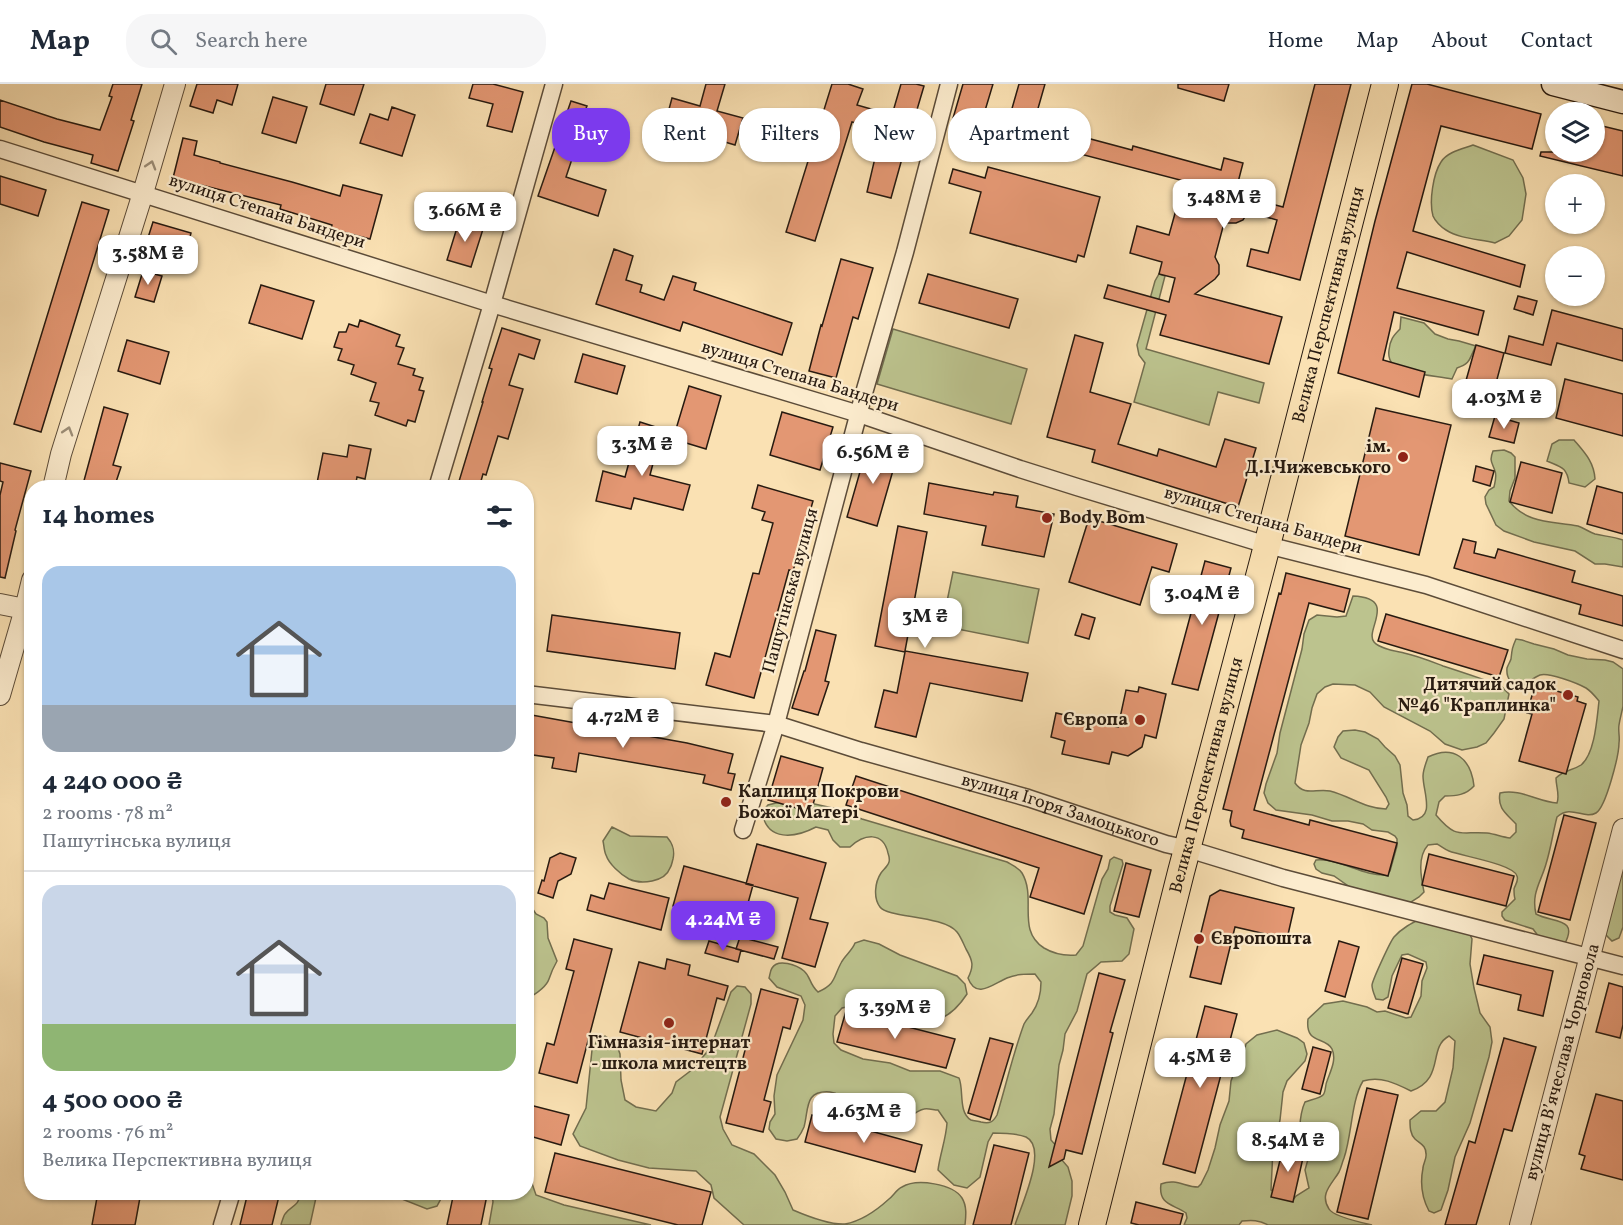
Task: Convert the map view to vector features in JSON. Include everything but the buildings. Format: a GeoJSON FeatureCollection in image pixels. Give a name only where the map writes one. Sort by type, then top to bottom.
{"type":"FeatureCollection","features":[{"type":"Feature","properties":{"kind":"main road","name":"Велика Перспективна вулиця"},"geometry":{"type":"LineString","coordinates":[[1092,1225],[1385,84]]}},
{"type":"Feature","properties":{"kind":"main road"},"geometry":{"type":"LineString","coordinates":[[1553,84],[1623,102]]}},
{"type":"Feature","properties":{"kind":"street"},"geometry":{"type":"LineString","coordinates":[[55,480],[176,84]]}},
{"type":"Feature","properties":{"kind":"street"},"geometry":{"type":"LineString","coordinates":[[439,480],[554,84]]}},
{"type":"Feature","properties":{"kind":"street","name":"Пашутінська вулиця"},"geometry":{"type":"LineString","coordinates":[[743,830],[776,724],[949,84]]}},
{"type":"Feature","properties":{"kind":"street","name":"вулиця Степана Бандери"},"geometry":{"type":"LineString","coordinates":[[0,149],[492,304],[859,414],[1020,469],[1267,545],[1426,585],[1623,650]]}},
{"type":"Feature","properties":{"kind":"street"},"geometry":{"type":"LineString","coordinates":[[0,604],[24,609]]}},
{"type":"Feature","properties":{"kind":"street"},"geometry":{"type":"LineString","coordinates":[[0,695],[24,622]]}},
{"type":"Feature","properties":{"kind":"street","name":"вулиця Ігоря Замоцького"},"geometry":{"type":"LineString","coordinates":[[534,695],[776,724],[861,751],[1028,798],[1166,844],[1284,878],[1623,966]]}},
{"type":"Feature","properties":{"kind":"street","name":"вулиця Вʼячеслава Чорновола"},"geometry":{"type":"LineString","coordinates":[[1520,1225],[1623,828]]}},
{"type":"Feature","properties":{"kind":"street"},"geometry":{"type":"LineString","coordinates":[[222,1225],[230,1200]]}},
{"type":"Feature","properties":{"kind":"green space"},"geometry":{"type":"Polygon","coordinates":[[[1473,145],[1513,160],[1523,178],[1526,194],[1522,220],[1509,236],[1495,243],[1451,233],[1440,226],[1433,216],[1431,203],[1433,188],[1441,162],[1451,153],[1473,145]]]}},
{"type":"Feature","properties":{"kind":"green space"},"geometry":{"type":"Polygon","coordinates":[[[1159,274],[1165,276],[1146,349],[1264,383],[1259,403],[1218,392],[1209,425],[1134,402],[1145,363],[1139,355],[1137,345],[1159,274]]]}},
{"type":"Feature","properties":{"kind":"green space"},"geometry":{"type":"Polygon","coordinates":[[[1401,317],[1424,323],[1435,334],[1476,346],[1470,360],[1457,368],[1452,379],[1395,367],[1390,359],[1389,350],[1392,338],[1400,329],[1401,317]]]}},
{"type":"Feature","properties":{"kind":"green space"},"geometry":{"type":"Polygon","coordinates":[[[893,329],[1027,369],[1011,424],[877,384],[893,329]]]}},
{"type":"Feature","properties":{"kind":"green space"},"geometry":{"type":"Polygon","coordinates":[[[1559,440],[1574,440],[1591,463],[1595,479],[1585,487],[1569,483],[1565,471],[1560,466],[1547,461],[1552,444],[1559,440]]]}},
{"type":"Feature","properties":{"kind":"green space"},"geometry":{"type":"Polygon","coordinates":[[[1504,450],[1515,457],[1515,478],[1509,501],[1516,508],[1532,518],[1578,526],[1595,534],[1623,540],[1623,567],[1595,564],[1575,551],[1534,542],[1504,531],[1496,525],[1485,497],[1494,487],[1496,473],[1491,459],[1493,451],[1504,450]]]}},
{"type":"Feature","properties":{"kind":"green space"},"geometry":{"type":"Polygon","coordinates":[[[953,572],[1039,589],[1028,643],[942,626],[953,572]]]}},
{"type":"Feature","properties":{"kind":"green space"},"geometry":{"type":"Polygon","coordinates":[[[1353,596],[1367,598],[1374,602],[1377,608],[1372,637],[1377,644],[1500,685],[1509,694],[1504,719],[1486,743],[1462,750],[1445,744],[1430,731],[1384,707],[1370,692],[1355,685],[1333,684],[1317,694],[1301,745],[1295,783],[1303,790],[1330,791],[1372,807],[1386,809],[1389,804],[1386,797],[1369,770],[1341,758],[1334,747],[1343,731],[1365,732],[1378,739],[1395,756],[1400,765],[1408,816],[1413,820],[1424,815],[1426,809],[1423,776],[1428,757],[1437,753],[1453,753],[1460,756],[1469,768],[1474,786],[1461,794],[1445,796],[1439,802],[1436,815],[1449,828],[1459,833],[1487,833],[1510,838],[1516,832],[1516,824],[1501,807],[1500,793],[1515,792],[1557,803],[1556,778],[1581,765],[1586,760],[1592,744],[1599,701],[1586,688],[1544,674],[1520,687],[1514,684],[1508,678],[1507,668],[1516,639],[1568,655],[1613,662],[1623,669],[1623,706],[1618,749],[1608,791],[1596,813],[1587,815],[1567,812],[1557,817],[1548,858],[1536,894],[1536,914],[1562,922],[1569,930],[1564,945],[1539,937],[1533,929],[1505,920],[1502,916],[1502,912],[1515,899],[1514,889],[1518,880],[1514,872],[1507,868],[1449,851],[1437,844],[1428,845],[1421,861],[1424,892],[1408,904],[1354,890],[1334,876],[1316,869],[1314,864],[1316,860],[1334,862],[1377,875],[1386,875],[1390,871],[1397,846],[1395,836],[1388,832],[1372,830],[1363,824],[1332,821],[1312,815],[1276,810],[1268,803],[1264,793],[1266,784],[1277,753],[1309,620],[1317,615],[1346,616],[1353,596]]]}},
{"type":"Feature","properties":{"kind":"green space"},"geometry":{"type":"Polygon","coordinates":[[[792,799],[837,809],[862,819],[1013,865],[1021,871],[1026,883],[1031,932],[1044,948],[1059,954],[1076,955],[1083,946],[1102,879],[1110,860],[1114,857],[1122,860],[1123,864],[1110,912],[1127,918],[1134,929],[1129,954],[1122,961],[1101,962],[1087,974],[1077,1011],[1065,1034],[1059,1065],[1054,1114],[1050,1129],[1051,1140],[1068,1167],[1072,1181],[1072,1196],[1065,1225],[1015,1225],[1034,1165],[1035,1153],[1032,1143],[1026,1137],[993,1133],[988,1142],[980,1177],[967,1188],[954,1185],[938,1170],[947,1123],[938,1110],[924,1109],[900,1124],[883,1127],[863,1118],[837,1094],[822,1092],[812,1097],[809,1102],[804,1127],[797,1139],[787,1141],[776,1139],[769,1129],[775,1114],[774,1096],[777,1075],[803,1020],[805,1005],[801,996],[777,987],[769,978],[771,969],[775,965],[783,963],[801,969],[818,992],[831,983],[855,943],[864,940],[957,976],[965,984],[967,994],[955,1009],[943,1018],[918,1021],[877,1011],[844,1007],[835,1016],[834,1043],[841,1050],[863,1059],[890,1063],[910,1071],[940,1071],[959,1078],[964,1112],[971,1120],[984,1123],[991,1122],[997,1115],[1020,1035],[1039,998],[1041,986],[1035,974],[1018,975],[980,989],[971,985],[968,978],[972,967],[971,960],[961,938],[950,926],[885,911],[880,907],[876,899],[876,885],[889,860],[886,846],[882,841],[867,837],[850,847],[840,847],[828,830],[816,827],[799,834],[783,835],[770,829],[762,812],[768,805],[792,799]]]}},
{"type":"Feature","properties":{"kind":"green space"},"geometry":{"type":"Polygon","coordinates":[[[612,827],[630,836],[667,837],[674,853],[672,865],[667,873],[652,881],[640,882],[629,879],[619,872],[607,858],[603,841],[612,827]]]}},
{"type":"Feature","properties":{"kind":"green space"},"geometry":{"type":"Polygon","coordinates":[[[1623,859],[1623,927],[1619,938],[1612,941],[1604,933],[1623,859]]]}},
{"type":"Feature","properties":{"kind":"green space"},"geometry":{"type":"Polygon","coordinates":[[[534,911],[547,922],[548,938],[557,961],[540,991],[534,995],[534,911]]]}},
{"type":"Feature","properties":{"kind":"green space"},"geometry":{"type":"Polygon","coordinates":[[[1422,918],[1466,926],[1472,939],[1470,964],[1474,988],[1480,1013],[1490,1027],[1492,1042],[1470,1123],[1455,1157],[1441,1210],[1434,1213],[1429,1211],[1425,1201],[1422,1179],[1426,1151],[1412,1135],[1410,1120],[1421,1111],[1436,1111],[1445,1102],[1453,1068],[1455,1041],[1449,1036],[1442,1041],[1433,1071],[1422,1085],[1411,1091],[1388,1081],[1376,1079],[1363,1081],[1359,1089],[1344,1158],[1325,1199],[1332,1212],[1372,1225],[1268,1225],[1249,1220],[1242,1221],[1239,1225],[1184,1225],[1187,1218],[1186,1213],[1164,1200],[1161,1184],[1176,1182],[1198,1187],[1201,1184],[1208,1170],[1229,1101],[1231,1081],[1246,1044],[1257,1035],[1277,1030],[1304,1043],[1307,1054],[1305,1061],[1287,1081],[1283,1092],[1280,1120],[1273,1149],[1271,1190],[1292,1201],[1309,1188],[1305,1170],[1312,1145],[1311,1140],[1300,1126],[1301,1114],[1305,1102],[1324,1094],[1334,1057],[1329,1045],[1312,1036],[1308,1027],[1308,1019],[1324,1004],[1343,1001],[1377,1012],[1385,1011],[1406,1018],[1411,1017],[1421,996],[1422,981],[1427,968],[1426,962],[1408,954],[1402,955],[1392,976],[1388,997],[1383,1000],[1376,999],[1372,985],[1394,937],[1404,928],[1422,918]]]}},
{"type":"Feature","properties":{"kind":"green space"},"geometry":{"type":"Polygon","coordinates":[[[737,986],[745,987],[751,994],[751,1004],[720,1117],[723,1129],[732,1145],[754,1154],[775,1175],[793,1210],[825,1222],[845,1224],[869,1214],[898,1189],[909,1184],[925,1183],[951,1189],[962,1198],[965,1204],[965,1225],[744,1225],[714,1198],[711,1185],[696,1171],[649,1168],[580,1146],[573,1134],[586,1108],[592,1050],[597,1040],[605,1036],[616,1043],[620,1054],[621,1080],[625,1100],[636,1107],[656,1111],[672,1093],[676,1082],[693,1069],[711,1047],[731,992],[737,986]]]}},
{"type":"Feature","properties":{"kind":"green space"},"geometry":{"type":"Polygon","coordinates":[[[534,1189],[536,1195],[564,1205],[651,1225],[489,1225],[493,1200],[534,1200],[534,1189]]]}},
{"type":"Feature","properties":{"kind":"green space"},"geometry":{"type":"Polygon","coordinates":[[[299,1200],[315,1200],[310,1225],[281,1225],[287,1211],[299,1200]]]}},
{"type":"Feature","properties":{"kind":"green space"},"geometry":{"type":"Polygon","coordinates":[[[404,1200],[440,1200],[437,1206],[427,1209],[404,1200]]]}},
{"type":"Feature","properties":{"kind":"place","name":"ім. Д.І.Чижевського"},"geometry":{"type":"Point","coordinates":[1403,457]}},
{"type":"Feature","properties":{"kind":"place","name":"Body Bom"},"geometry":{"type":"Point","coordinates":[1047,518]}},
{"type":"Feature","properties":{"kind":"place","name":"Дитячий садок №46 \"Краплинка\""},"geometry":{"type":"Point","coordinates":[1568,695]}},
{"type":"Feature","properties":{"kind":"place","name":"Європа"},"geometry":{"type":"Point","coordinates":[1140,720]}},
{"type":"Feature","properties":{"kind":"place","name":"Каплиця Покрови Божої Матері"},"geometry":{"type":"Point","coordinates":[726,802]}},
{"type":"Feature","properties":{"kind":"place","name":"Європошта"},"geometry":{"type":"Point","coordinates":[1199,939]}},
{"type":"Feature","properties":{"kind":"place","name":"Гімназія-інтернат - школа мистецтв"},"geometry":{"type":"Point","coordinates":[669,1023]}}]}
